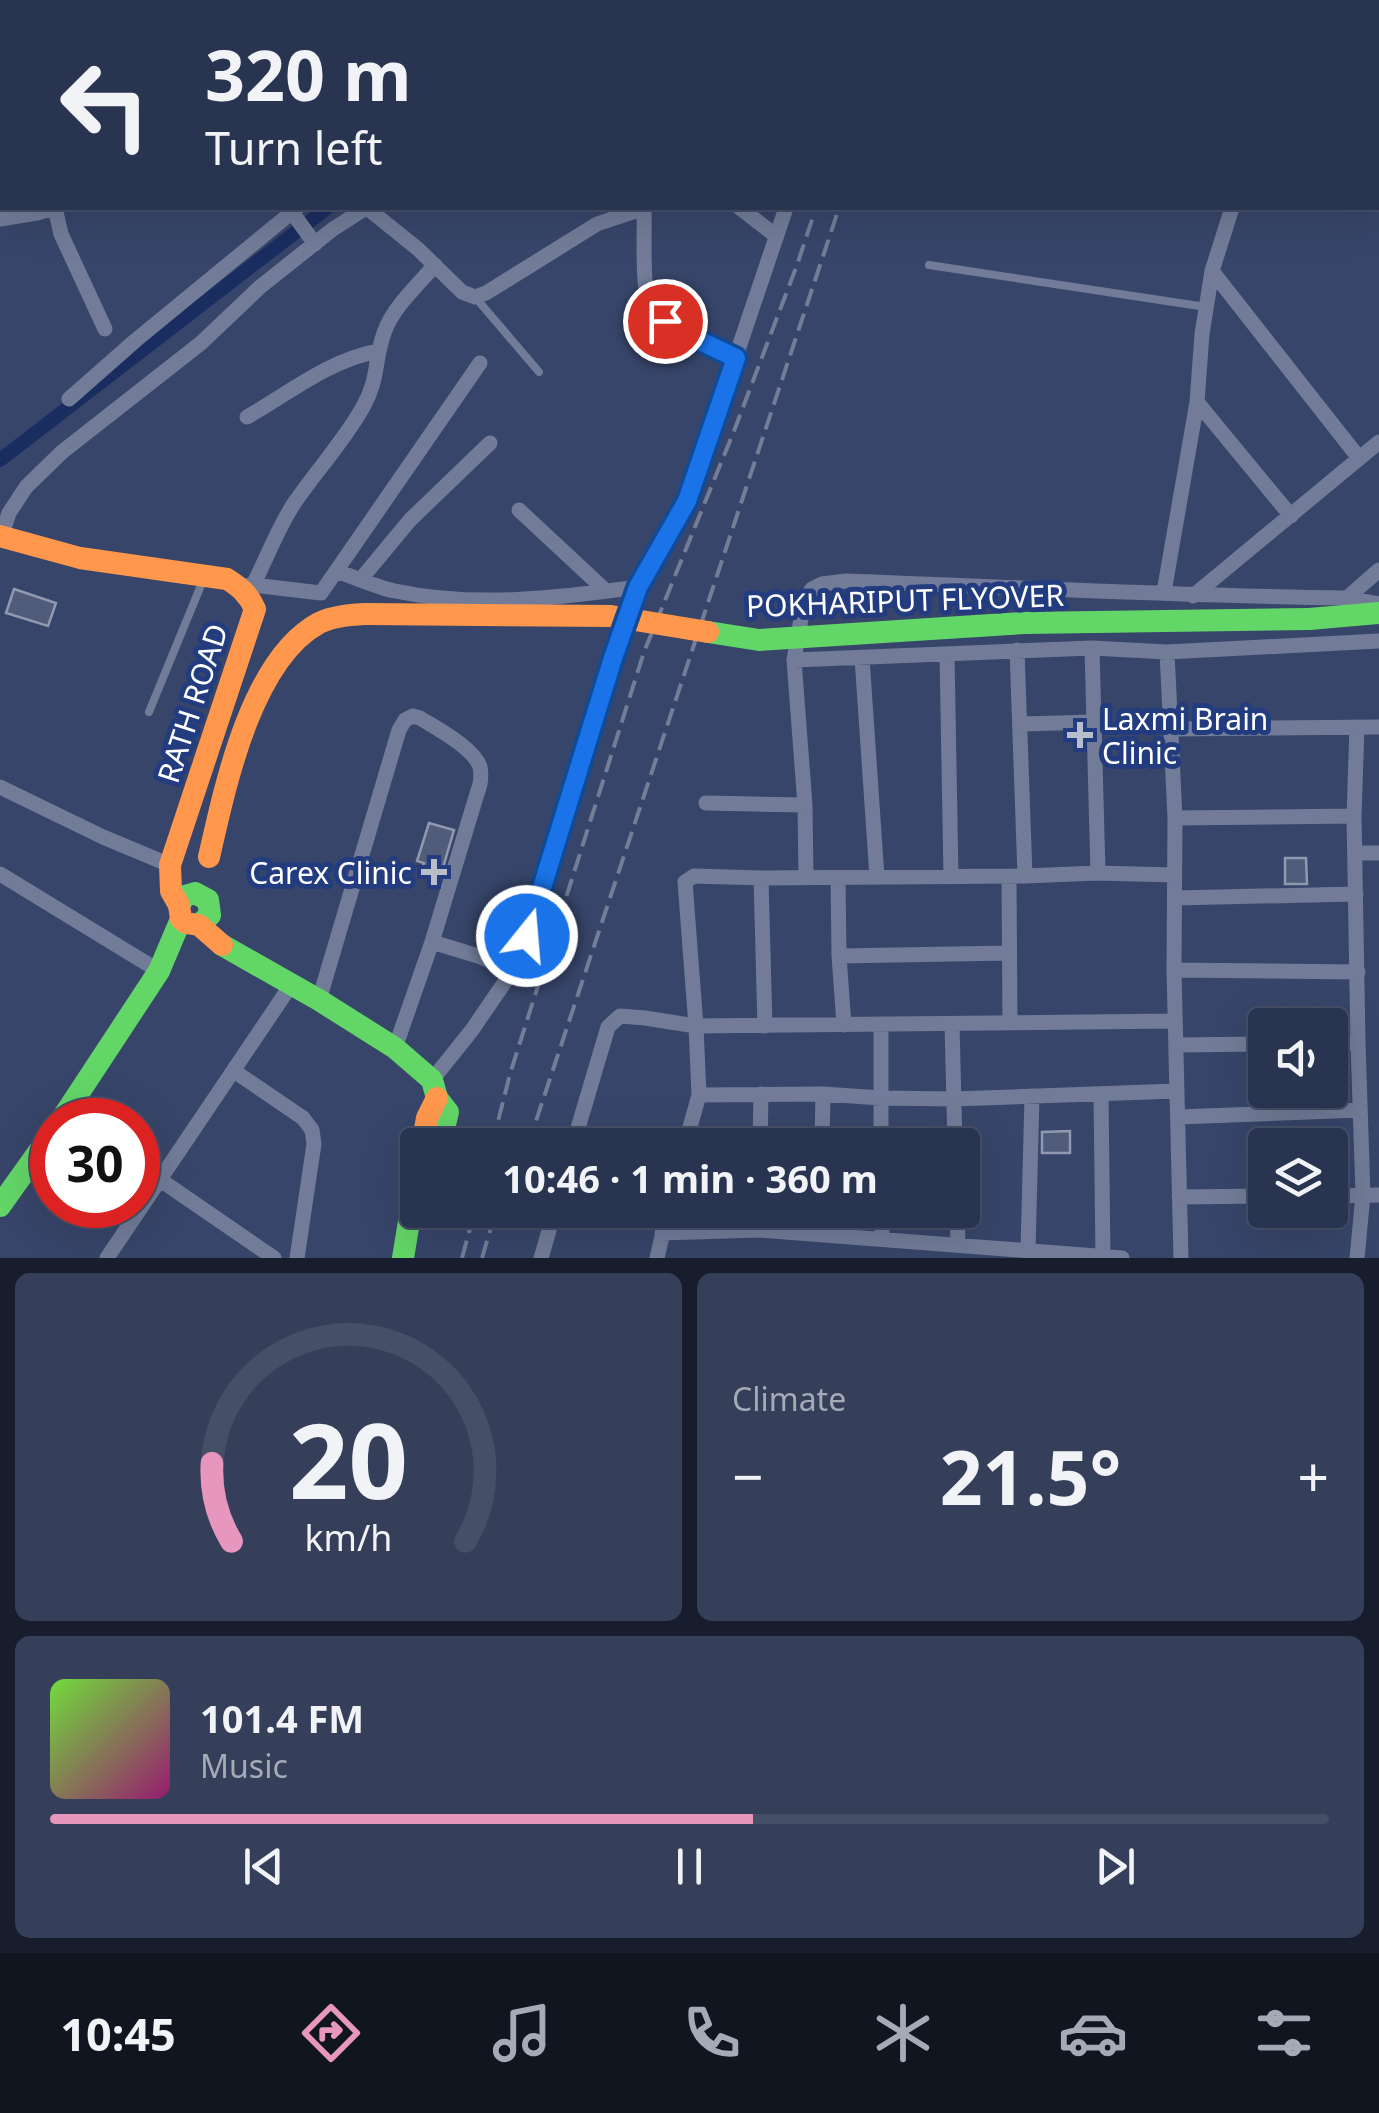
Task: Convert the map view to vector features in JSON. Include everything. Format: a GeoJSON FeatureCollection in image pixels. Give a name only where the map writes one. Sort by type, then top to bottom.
{"type":"FeatureCollection","features":[{"type":"Feature","properties":{"kind":"main road","name":"RATH ROAD"},"geometry":{"type":"LineString","coordinates":[[0,536],[80,558],[247,586],[254,609],[170,865]]}},
{"type":"Feature","properties":{"kind":"main road","name":"POKHARIPUT FLYOVER"},"geometry":{"type":"LineString","coordinates":[[190,914],[232,768],[270,670],[315,625],[338,616],[610,616],[759,640],[1024,623],[1309,619],[1379,613]]}},
{"type":"Feature","properties":{"kind":"main road"},"geometry":{"type":"LineString","coordinates":[[170,865],[172,891],[220,944],[395,1048],[434,1089],[448,1112],[444,1128]]}},
{"type":"Feature","properties":{"kind":"main road"},"geometry":{"type":"LineString","coordinates":[[91,1098],[176,972],[184,954],[190,914]]}},
{"type":"Feature","properties":{"kind":"main road"},"geometry":{"type":"LineString","coordinates":[[75,1098],[190,914]]}},
{"type":"Feature","properties":{"kind":"main road"},"geometry":{"type":"LineString","coordinates":[[425,1128],[434,1089]]}},
{"type":"Feature","properties":{"kind":"main road"},"geometry":{"type":"LineString","coordinates":[[0,1206],[8,1180],[30,1156]]}},
{"type":"Feature","properties":{"kind":"main road"},"geometry":{"type":"LineString","coordinates":[[0,1225],[30,1187]]}},
{"type":"Feature","properties":{"kind":"main road"},"geometry":{"type":"LineString","coordinates":[[403,1258],[408,1228]]}},
{"type":"Feature","properties":{"kind":"main road"},"geometry":{"type":"LineString","coordinates":[[418,1258],[424,1228]]}},
{"type":"Feature","properties":{"kind":"street"},"geometry":{"type":"LineString","coordinates":[[2,212],[48,210]]}},
{"type":"Feature","properties":{"kind":"street"},"geometry":{"type":"LineString","coordinates":[[55,210],[61,234],[105,329]]}},
{"type":"Feature","properties":{"kind":"street"},"geometry":{"type":"LineString","coordinates":[[69,399],[293,210],[314,243]]}},
{"type":"Feature","properties":{"kind":"street"},"geometry":{"type":"LineString","coordinates":[[0,536],[26,487],[62,452],[200,343],[314,243],[364,210]]}},
{"type":"Feature","properties":{"kind":"street"},"geometry":{"type":"LineString","coordinates":[[369,210],[462,292],[475,297],[597,224],[638,210]]}},
{"type":"Feature","properties":{"kind":"street"},"geometry":{"type":"LineString","coordinates":[[589,210],[597,224]]}},
{"type":"Feature","properties":{"kind":"street"},"geometry":{"type":"LineString","coordinates":[[644,210],[646,293],[652,306],[677,330],[736,358]]}},
{"type":"Feature","properties":{"kind":"street"},"geometry":{"type":"LineString","coordinates":[[743,210],[775,235]]}},
{"type":"Feature","properties":{"kind":"street"},"geometry":{"type":"LineString","coordinates":[[434,1089],[512,970],[527,936],[638,587],[687,501],[785,210]]}},
{"type":"Feature","properties":{"kind":"street"},"geometry":{"type":"LineString","coordinates":[[1164,592],[1197,402],[1212,271],[1231,210]]}},
{"type":"Feature","properties":{"kind":"street"},"geometry":{"type":"LineString","coordinates":[[435,266],[389,321],[378,351],[377,376],[362,410],[293,505],[247,586],[320,593],[480,363]]}},
{"type":"Feature","properties":{"kind":"street"},"geometry":{"type":"LineString","coordinates":[[1212,271],[1359,458]]}},
{"type":"Feature","properties":{"kind":"street"},"geometry":{"type":"LineString","coordinates":[[248,417],[341,361],[378,351]]}},
{"type":"Feature","properties":{"kind":"street"},"geometry":{"type":"LineString","coordinates":[[1197,402],[1291,516]]}},
{"type":"Feature","properties":{"kind":"street"},"geometry":{"type":"LineString","coordinates":[[1193,596],[1379,442]]}},
{"type":"Feature","properties":{"kind":"street"},"geometry":{"type":"LineString","coordinates":[[361,579],[410,520],[490,443]]}},
{"type":"Feature","properties":{"kind":"street"},"geometry":{"type":"LineString","coordinates":[[519,510],[606,592]]}},
{"type":"Feature","properties":{"kind":"street"},"geometry":{"type":"LineString","coordinates":[[1347,598],[1379,570]]}},
{"type":"Feature","properties":{"kind":"street"},"geometry":{"type":"LineString","coordinates":[[336,571],[417,596],[504,601],[638,587]]}},
{"type":"Feature","properties":{"kind":"street"},"geometry":{"type":"LineString","coordinates":[[806,878],[805,805],[794,660],[804,601],[812,589],[822,584],[1347,598],[1379,604]]}},
{"type":"Feature","properties":{"kind":"street"},"geometry":{"type":"LineString","coordinates":[[794,660],[1092,648],[1168,652],[1379,641]]}},
{"type":"Feature","properties":{"kind":"street"},"geometry":{"type":"LineString","coordinates":[[1092,648],[1098,873]]}},
{"type":"Feature","properties":{"kind":"street"},"geometry":{"type":"LineString","coordinates":[[1010,1023],[1009,952],[1017,876],[1018,650]]}},
{"type":"Feature","properties":{"kind":"street"},"geometry":{"type":"LineString","coordinates":[[1168,652],[1176,818],[1174,970],[1181,1258]]}},
{"type":"Feature","properties":{"kind":"street"},"geometry":{"type":"LineString","coordinates":[[947,654],[951,877]]}},
{"type":"Feature","properties":{"kind":"street"},"geometry":{"type":"LineString","coordinates":[[862,658],[877,877]]}},
{"type":"Feature","properties":{"kind":"street"},"geometry":{"type":"LineString","coordinates":[[319,1000],[399,730],[404,720],[420,718],[475,758],[481,769],[480,784],[395,1048]]}},
{"type":"Feature","properties":{"kind":"street"},"geometry":{"type":"LineString","coordinates":[[1020,724],[1094,722]]}},
{"type":"Feature","properties":{"kind":"street"},"geometry":{"type":"LineString","coordinates":[[1357,727],[1354,853],[1360,1110],[1371,1195],[1357,1258]]}},
{"type":"Feature","properties":{"kind":"street"},"geometry":{"type":"LineString","coordinates":[[1172,729],[1379,727]]}},
{"type":"Feature","properties":{"kind":"street"},"geometry":{"type":"LineString","coordinates":[[0,787],[170,865]]}},
{"type":"Feature","properties":{"kind":"street"},"geometry":{"type":"LineString","coordinates":[[706,803],[805,805]]}},
{"type":"Feature","properties":{"kind":"street"},"geometry":{"type":"LineString","coordinates":[[1176,818],[1354,816]]}},
{"type":"Feature","properties":{"kind":"street"},"geometry":{"type":"LineString","coordinates":[[1354,853],[1379,853]]}},
{"type":"Feature","properties":{"kind":"street"},"geometry":{"type":"LineString","coordinates":[[0,874],[158,971]]}},
{"type":"Feature","properties":{"kind":"street"},"geometry":{"type":"LineString","coordinates":[[689,1128],[698,1095],[684,882],[694,876],[1174,875]]}},
{"type":"Feature","properties":{"kind":"street"},"geometry":{"type":"LineString","coordinates":[[761,878],[764,1026]]}},
{"type":"Feature","properties":{"kind":"street"},"geometry":{"type":"LineString","coordinates":[[838,878],[844,1025]]}},
{"type":"Feature","properties":{"kind":"street"},"geometry":{"type":"LineString","coordinates":[[1175,898],[1356,894]]}},
{"type":"Feature","properties":{"kind":"street"},"geometry":{"type":"LineString","coordinates":[[432,942],[512,970]]}},
{"type":"Feature","properties":{"kind":"street"},"geometry":{"type":"LineString","coordinates":[[839,956],[1009,952]]}},
{"type":"Feature","properties":{"kind":"street"},"geometry":{"type":"LineString","coordinates":[[1174,970],[1358,972]]}},
{"type":"Feature","properties":{"kind":"street"},"geometry":{"type":"LineString","coordinates":[[274,1258],[160,1179],[292,985]]}},
{"type":"Feature","properties":{"kind":"street"},"geometry":{"type":"LineString","coordinates":[[578,1128],[608,1027],[620,1016],[696,1026],[1176,1022]]}},
{"type":"Feature","properties":{"kind":"street"},"geometry":{"type":"LineString","coordinates":[[952,1024],[955,1128]]}},
{"type":"Feature","properties":{"kind":"street"},"geometry":{"type":"LineString","coordinates":[[881,1128],[882,1025]]}},
{"type":"Feature","properties":{"kind":"street"},"geometry":{"type":"LineString","coordinates":[[1348,1042],[1358,1042]]}},
{"type":"Feature","properties":{"kind":"street"},"geometry":{"type":"LineString","coordinates":[[1176,1045],[1248,1044]]}},
{"type":"Feature","properties":{"kind":"street"},"geometry":{"type":"LineString","coordinates":[[234,1071],[303,1118],[312,1130],[314,1144],[297,1258]]}},
{"type":"Feature","properties":{"kind":"street"},"geometry":{"type":"LineString","coordinates":[[698,1095],[823,1094],[954,1100],[1177,1092]]}},
{"type":"Feature","properties":{"kind":"street"},"geometry":{"type":"LineString","coordinates":[[760,1128],[761,1094]]}},
{"type":"Feature","properties":{"kind":"street"},"geometry":{"type":"LineString","coordinates":[[822,1128],[823,1094]]}},
{"type":"Feature","properties":{"kind":"street"},"geometry":{"type":"LineString","coordinates":[[1102,1094],[1103,1258]]}},
{"type":"Feature","properties":{"kind":"street"},"geometry":{"type":"LineString","coordinates":[[1028,1250],[1032,1096]]}},
{"type":"Feature","properties":{"kind":"street"},"geometry":{"type":"LineString","coordinates":[[1178,1117],[1360,1110]]}},
{"type":"Feature","properties":{"kind":"street"},"geometry":{"type":"LineString","coordinates":[[1179,1197],[1248,1196]]}},
{"type":"Feature","properties":{"kind":"street"},"geometry":{"type":"LineString","coordinates":[[107,1258],[127,1228]]}},
{"type":"Feature","properties":{"kind":"street"},"geometry":{"type":"LineString","coordinates":[[541,1258],[550,1228]]}},
{"type":"Feature","properties":{"kind":"street"},"geometry":{"type":"LineString","coordinates":[[657,1258],[664,1228]]}},
{"type":"Feature","properties":{"kind":"street"},"geometry":{"type":"LineString","coordinates":[[822,1228],[822,1234]]}},
{"type":"Feature","properties":{"kind":"street"},"geometry":{"type":"LineString","coordinates":[[882,1228],[882,1239]]}},
{"type":"Feature","properties":{"kind":"street"},"geometry":{"type":"LineString","coordinates":[[957,1228],[958,1244]]}},
{"type":"Feature","properties":{"kind":"street"},"geometry":{"type":"LineString","coordinates":[[662,1234],[759,1230],[1122,1258]]}},
{"type":"Feature","properties":{"kind":"lane"},"geometry":{"type":"LineString","coordinates":[[928,265],[1206,307]]}},
{"type":"Feature","properties":{"kind":"lane"},"geometry":{"type":"LineString","coordinates":[[475,297],[540,372]]}},
{"type":"Feature","properties":{"kind":"lane"},"geometry":{"type":"LineString","coordinates":[[149,712],[204,576]]}},
{"type":"Feature","properties":{"kind":"building"},"geometry":{"type":"Polygon","coordinates":[[[14,589],[56,603],[48,626],[6,613],[14,589]]]}},
{"type":"Feature","properties":{"kind":"building"},"geometry":{"type":"Polygon","coordinates":[[[429,823],[454,830],[439,881],[420,874],[424,863],[417,861],[429,823]]]}},
{"type":"Feature","properties":{"kind":"building"},"geometry":{"type":"Polygon","coordinates":[[[1285,858],[1306,858],[1307,884],[1285,884],[1285,858]]]}},
{"type":"Feature","properties":{"kind":"building"},"geometry":{"type":"Polygon","coordinates":[[[1070,1131],[1070,1153],[1042,1153],[1042,1132],[1070,1131]]]}},
{"type":"Feature","properties":{"kind":"waterway"},"geometry":{"type":"LineString","coordinates":[[0,460],[324,210]]}},
{"type":"Feature","properties":{"kind":"railway"},"geometry":{"type":"LineString","coordinates":[[496,1128],[644,652],[734,431],[815,210]]}},
{"type":"Feature","properties":{"kind":"railway"},"geometry":{"type":"LineString","coordinates":[[534,1128],[838,210]]}},
{"type":"Feature","properties":{"kind":"railway"},"geometry":{"type":"LineString","coordinates":[[462,1258],[470,1228]]}},
{"type":"Feature","properties":{"kind":"railway"},"geometry":{"type":"LineString","coordinates":[[482,1258],[491,1228]]}},
{"type":"Feature","properties":{"kind":"traffic: fast"},"geometry":{"type":"LineString","coordinates":[[1309,619],[1379,613]]}},
{"type":"Feature","properties":{"kind":"traffic: fast"},"geometry":{"type":"LineString","coordinates":[[708,632],[759,640],[1024,623],[1309,619]]}},
{"type":"Feature","properties":{"kind":"traffic: fast"},"geometry":{"type":"LineString","coordinates":[[179,905],[185,896],[195,893],[208,900],[210,915],[199,925]]}},
{"type":"Feature","properties":{"kind":"traffic: fast"},"geometry":{"type":"LineString","coordinates":[[75,1098],[159,971],[181,919]]}},
{"type":"Feature","properties":{"kind":"traffic: fast"},"geometry":{"type":"LineString","coordinates":[[222,945],[395,1048],[432,1080],[437,1098],[448,1112],[444,1128]]}},
{"type":"Feature","properties":{"kind":"traffic: fast"},"geometry":{"type":"LineString","coordinates":[[0,1206],[30,1164]]}},
{"type":"Feature","properties":{"kind":"traffic: fast"},"geometry":{"type":"LineString","coordinates":[[403,1258],[408,1228]]}},
{"type":"Feature","properties":{"kind":"traffic: slow"},"geometry":{"type":"LineString","coordinates":[[0,536],[80,558],[227,579],[253,604],[255,609],[170,865],[171,891],[181,919],[199,925],[222,945]]}},
{"type":"Feature","properties":{"kind":"traffic: slow"},"geometry":{"type":"LineString","coordinates":[[209,857],[233,762],[259,695],[275,665],[295,641],[319,623],[365,614],[611,616],[708,632]]}},
{"type":"Feature","properties":{"kind":"traffic: slow"},"geometry":{"type":"LineString","coordinates":[[425,1128],[437,1098]]}},
{"type":"Feature","properties":{"kind":"place","name":"Laxmi Brain Clinic"},"geometry":{"type":"Point","coordinates":[1080,735]}},
{"type":"Feature","properties":{"kind":"place","name":"Carex Clinic"},"geometry":{"type":"Point","coordinates":[434,872]}},
{"type":"Feature","properties":{"kind":"route"},"geometry":{"type":"LineString","coordinates":[[527,936],[638,587],[687,501],[736,358],[665,321]]}}]}
